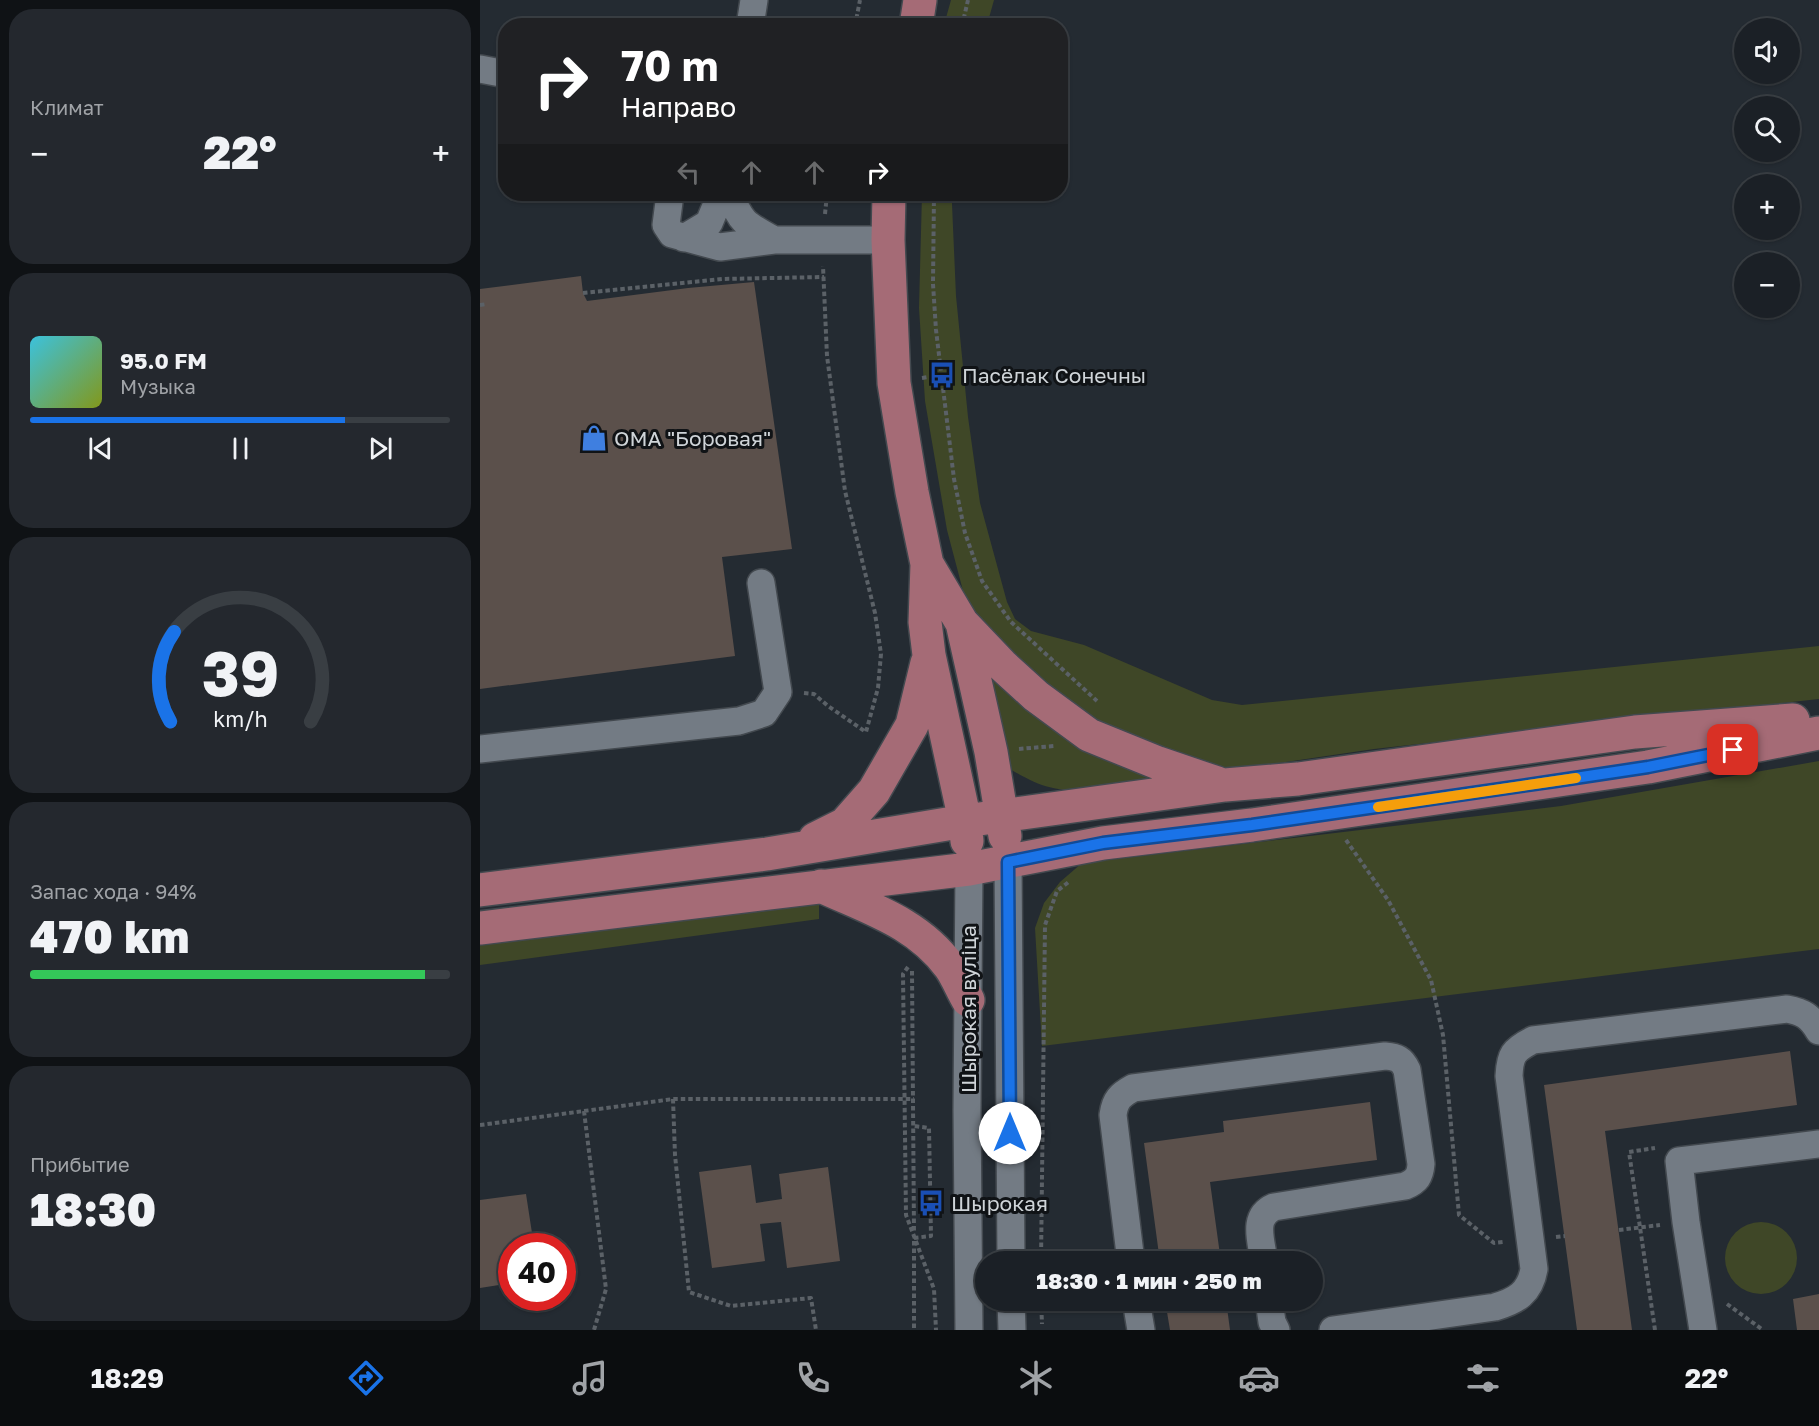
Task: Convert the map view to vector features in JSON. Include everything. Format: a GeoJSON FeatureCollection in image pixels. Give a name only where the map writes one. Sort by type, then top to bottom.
{"type":"FeatureCollection","features":[{"type":"Feature","properties":{"kind":"main road"},"geometry":{"type":"LineString","coordinates":[[917,18],[920,0]]}},
{"type":"Feature","properties":{"kind":"main road"},"geometry":{"type":"LineString","coordinates":[[889,201],[888,240],[894,383],[912,492],[927,564],[925,622],[929,655],[965,821],[969,869]]}},
{"type":"Feature","properties":{"kind":"main road"},"geometry":{"type":"LineString","coordinates":[[927,564],[962,623],[1002,665],[1036,696],[1089,735],[1158,763],[1225,785]]}},
{"type":"Feature","properties":{"kind":"main road"},"geometry":{"type":"LineString","coordinates":[[962,623],[991,752],[1008,862]]}},
{"type":"Feature","properties":{"kind":"main road"},"geometry":{"type":"LineString","coordinates":[[766,854],[814,840],[845,824],[874,790],[912,725],[929,655]]}},
{"type":"Feature","properties":{"kind":"main road"},"geometry":{"type":"LineString","coordinates":[[480,890],[766,854],[965,821],[1225,785],[1298,779],[1635,732],[1819,718]]}},
{"type":"Feature","properties":{"kind":"main road"},"geometry":{"type":"LineString","coordinates":[[480,927],[969,869],[1103,843],[1252,825],[1648,767],[1819,734]]}},
{"type":"Feature","properties":{"kind":"main road"},"geometry":{"type":"LineString","coordinates":[[819,885],[884,913],[921,937],[950,967],[968,1000]]}},
{"type":"Feature","properties":{"kind":"street"},"geometry":{"type":"LineString","coordinates":[[751,18],[754,0]]}},
{"type":"Feature","properties":{"kind":"street"},"geometry":{"type":"LineString","coordinates":[[480,69],[498,72]]}},
{"type":"Feature","properties":{"kind":"street"},"geometry":{"type":"LineString","coordinates":[[669,201],[666,225],[672,234],[720,247],[774,240],[888,240]]}},
{"type":"Feature","properties":{"kind":"street"},"geometry":{"type":"LineString","coordinates":[[684,238],[709,223],[718,201]]}},
{"type":"Feature","properties":{"kind":"street"},"geometry":{"type":"LineString","coordinates":[[733,201],[738,215],[750,227],[774,240]]}},
{"type":"Feature","properties":{"kind":"street"},"geometry":{"type":"LineString","coordinates":[[480,749],[739,721],[765,712],[777,692],[761,583]]}},
{"type":"Feature","properties":{"kind":"street","name":"Шырокая вуліца"},"geometry":{"type":"LineString","coordinates":[[1008,862],[1011,1251]]}},
{"type":"Feature","properties":{"kind":"street","name":"Шырокая вуліца"},"geometry":{"type":"LineString","coordinates":[[969,869],[969,1330]]}},
{"type":"Feature","properties":{"kind":"street"},"geometry":{"type":"LineString","coordinates":[[1333,1330],[1418,1324],[1495,1307],[1511,1302],[1525,1293],[1532,1280],[1534,1269],[1509,1076],[1510,1061],[1517,1048],[1533,1040],[1787,1009],[1802,1012],[1810,1017],[1819,1031]]}},
{"type":"Feature","properties":{"kind":"street"},"geometry":{"type":"LineString","coordinates":[[1130,1251],[1113,1115],[1115,1103],[1121,1094],[1133,1088],[1385,1056],[1402,1060],[1407,1070],[1421,1164],[1420,1174],[1414,1182],[1406,1186],[1274,1207],[1265,1211],[1260,1217],[1259,1225],[1263,1251]]}},
{"type":"Feature","properties":{"kind":"street"},"geometry":{"type":"LineString","coordinates":[[1703,1330],[1679,1161],[1819,1144]]}},
{"type":"Feature","properties":{"kind":"street"},"geometry":{"type":"LineString","coordinates":[[1011,1311],[1012,1330]]}},
{"type":"Feature","properties":{"kind":"street"},"geometry":{"type":"LineString","coordinates":[[1138,1311],[1141,1330]]}},
{"type":"Feature","properties":{"kind":"street"},"geometry":{"type":"LineString","coordinates":[[1270,1311],[1276,1330]]}},
{"type":"Feature","properties":{"kind":"path"},"geometry":{"type":"LineString","coordinates":[[857,18],[860,0]]}},
{"type":"Feature","properties":{"kind":"path"},"geometry":{"type":"LineString","coordinates":[[964,18],[968,0]]}},
{"type":"Feature","properties":{"kind":"path"},"geometry":{"type":"LineString","coordinates":[[777,692],[814,694],[866,732],[878,688],[881,654],[875,613],[845,491],[827,356],[823,240],[826,201]]}},
{"type":"Feature","properties":{"kind":"path"},"geometry":{"type":"LineString","coordinates":[[934,201],[933,284],[936,330],[952,469],[965,533],[982,581],[1011,622],[1104,707]]}},
{"type":"Feature","properties":{"kind":"path"},"geometry":{"type":"LineString","coordinates":[[583,293],[722,279],[824,277]]}},
{"type":"Feature","properties":{"kind":"path"},"geometry":{"type":"LineString","coordinates":[[480,306],[487,304]]}},
{"type":"Feature","properties":{"kind":"path"},"geometry":{"type":"LineString","coordinates":[[1342,835],[1388,900],[1431,980],[1443,1035],[1460,1215],[1494,1243],[1531,1240]]}},
{"type":"Feature","properties":{"kind":"path"},"geometry":{"type":"LineString","coordinates":[[1041,1251],[1045,925],[1057,891],[1076,877]]}},
{"type":"Feature","properties":{"kind":"path"},"geometry":{"type":"LineString","coordinates":[[914,1330],[914,1238],[914,1099],[912,961],[903,975],[906,1215],[914,1238],[934,1289],[936,1330]]}},
{"type":"Feature","properties":{"kind":"path"},"geometry":{"type":"LineString","coordinates":[[480,1125],[673,1099],[914,1099]]}},
{"type":"Feature","properties":{"kind":"path"},"geometry":{"type":"LineString","coordinates":[[673,1099],[675,1155],[689,1292],[731,1306],[811,1299],[816,1330]]}},
{"type":"Feature","properties":{"kind":"path"},"geometry":{"type":"LineString","coordinates":[[584,1111],[606,1289],[594,1330]]}},
{"type":"Feature","properties":{"kind":"path"},"geometry":{"type":"LineString","coordinates":[[914,1126],[929,1128],[931,1225],[931,1236],[914,1238]]}},
{"type":"Feature","properties":{"kind":"path"},"geometry":{"type":"LineString","coordinates":[[1619,1230],[1686,1222]]}},
{"type":"Feature","properties":{"kind":"path"},"geometry":{"type":"LineString","coordinates":[[1041,1311],[1042,1330]]}},
{"type":"Feature","properties":{"kind":"green space"},"geometry":{"type":"Polygon","coordinates":[[[951,0],[994,0],[989,18],[946,18],[951,0]]]}},
{"type":"Feature","properties":{"kind":"green space"},"geometry":{"type":"Polygon","coordinates":[[[922,201],[952,201],[956,296],[968,417],[980,503],[1007,602],[1015,619],[1031,631],[1084,645],[1212,700],[1242,705],[1819,646],[1819,699],[1374,749],[1089,791],[1066,790],[1039,784],[1010,769],[947,530],[925,401],[919,308],[922,201]]]}},
{"type":"Feature","properties":{"kind":"green space"},"geometry":{"type":"Polygon","coordinates":[[[1819,761],[1819,949],[1042,1046],[1035,928],[1044,903],[1060,882],[1082,863],[1561,806],[1819,761]]]}},
{"type":"Feature","properties":{"kind":"green space"},"geometry":{"type":"Polygon","coordinates":[[[819,893],[819,919],[480,965],[480,937],[819,893]]]}},
{"type":"Feature","properties":{"kind":"green space"},"geometry":{"type":"Polygon","coordinates":[[[1761,1222],[1781,1228],[1791,1238],[1797,1258],[1791,1278],[1781,1288],[1761,1294],[1741,1288],[1731,1278],[1725,1258],[1731,1238],[1741,1228],[1761,1222]]]}},
{"type":"Feature","properties":{"kind":"building","name":"ОМА \"Боровая\""},"geometry":{"type":"Polygon","coordinates":[[[581,276],[583,293],[587,301],[754,282],[792,549],[722,557],[735,656],[480,689],[480,289],[581,276]]]}},
{"type":"Feature","properties":{"kind":"building"},"geometry":{"type":"Polygon","coordinates":[[[1790,1051],[1797,1105],[1605,1131],[1632,1330],[1577,1330],[1544,1085],[1790,1051]]]}},
{"type":"Feature","properties":{"kind":"building"},"geometry":{"type":"Polygon","coordinates":[[[1370,1102],[1377,1160],[1210,1182],[1219,1251],[1159,1251],[1144,1143],[1224,1132],[1223,1121],[1370,1102]]]}},
{"type":"Feature","properties":{"kind":"building"},"geometry":{"type":"Polygon","coordinates":[[[751,1165],[756,1203],[782,1199],[779,1174],[828,1167],[840,1261],[787,1268],[781,1222],[760,1224],[765,1261],[712,1268],[699,1172],[751,1165]]]}},
{"type":"Feature","properties":{"kind":"building"},"geometry":{"type":"Polygon","coordinates":[[[526,1194],[532,1233],[498,1233],[498,1285],[480,1288],[480,1200],[526,1194]]]}},
{"type":"Feature","properties":{"kind":"building"},"geometry":{"type":"Polygon","coordinates":[[[1819,1294],[1819,1330],[1797,1330],[1793,1299],[1819,1294]]]}},
{"type":"Feature","properties":{"kind":"building"},"geometry":{"type":"Polygon","coordinates":[[[1167,1311],[1227,1311],[1230,1330],[1170,1330],[1167,1311]]]}},
{"type":"Feature","properties":{"kind":"slow traffic"},"geometry":{"type":"LineString","coordinates":[[1378,807],[1576,778]]}},
{"type":"Feature","properties":{"kind":"place","name":"Пасёлак Сонечны"},"geometry":{"type":"Point","coordinates":[942,375]}},
{"type":"Feature","properties":{"kind":"place","name":"ОМА \"Боровая\""},"geometry":{"type":"Point","coordinates":[594,438]}},
{"type":"Feature","properties":{"kind":"place","name":"Шырокая"},"geometry":{"type":"Point","coordinates":[931,1203]}},
{"type":"Feature","properties":{"kind":"route"},"geometry":{"type":"LineString","coordinates":[[1010,1133],[1008,862],[1103,843],[1252,825],[1555,781],[1648,767],[1733,750]]}}]}
